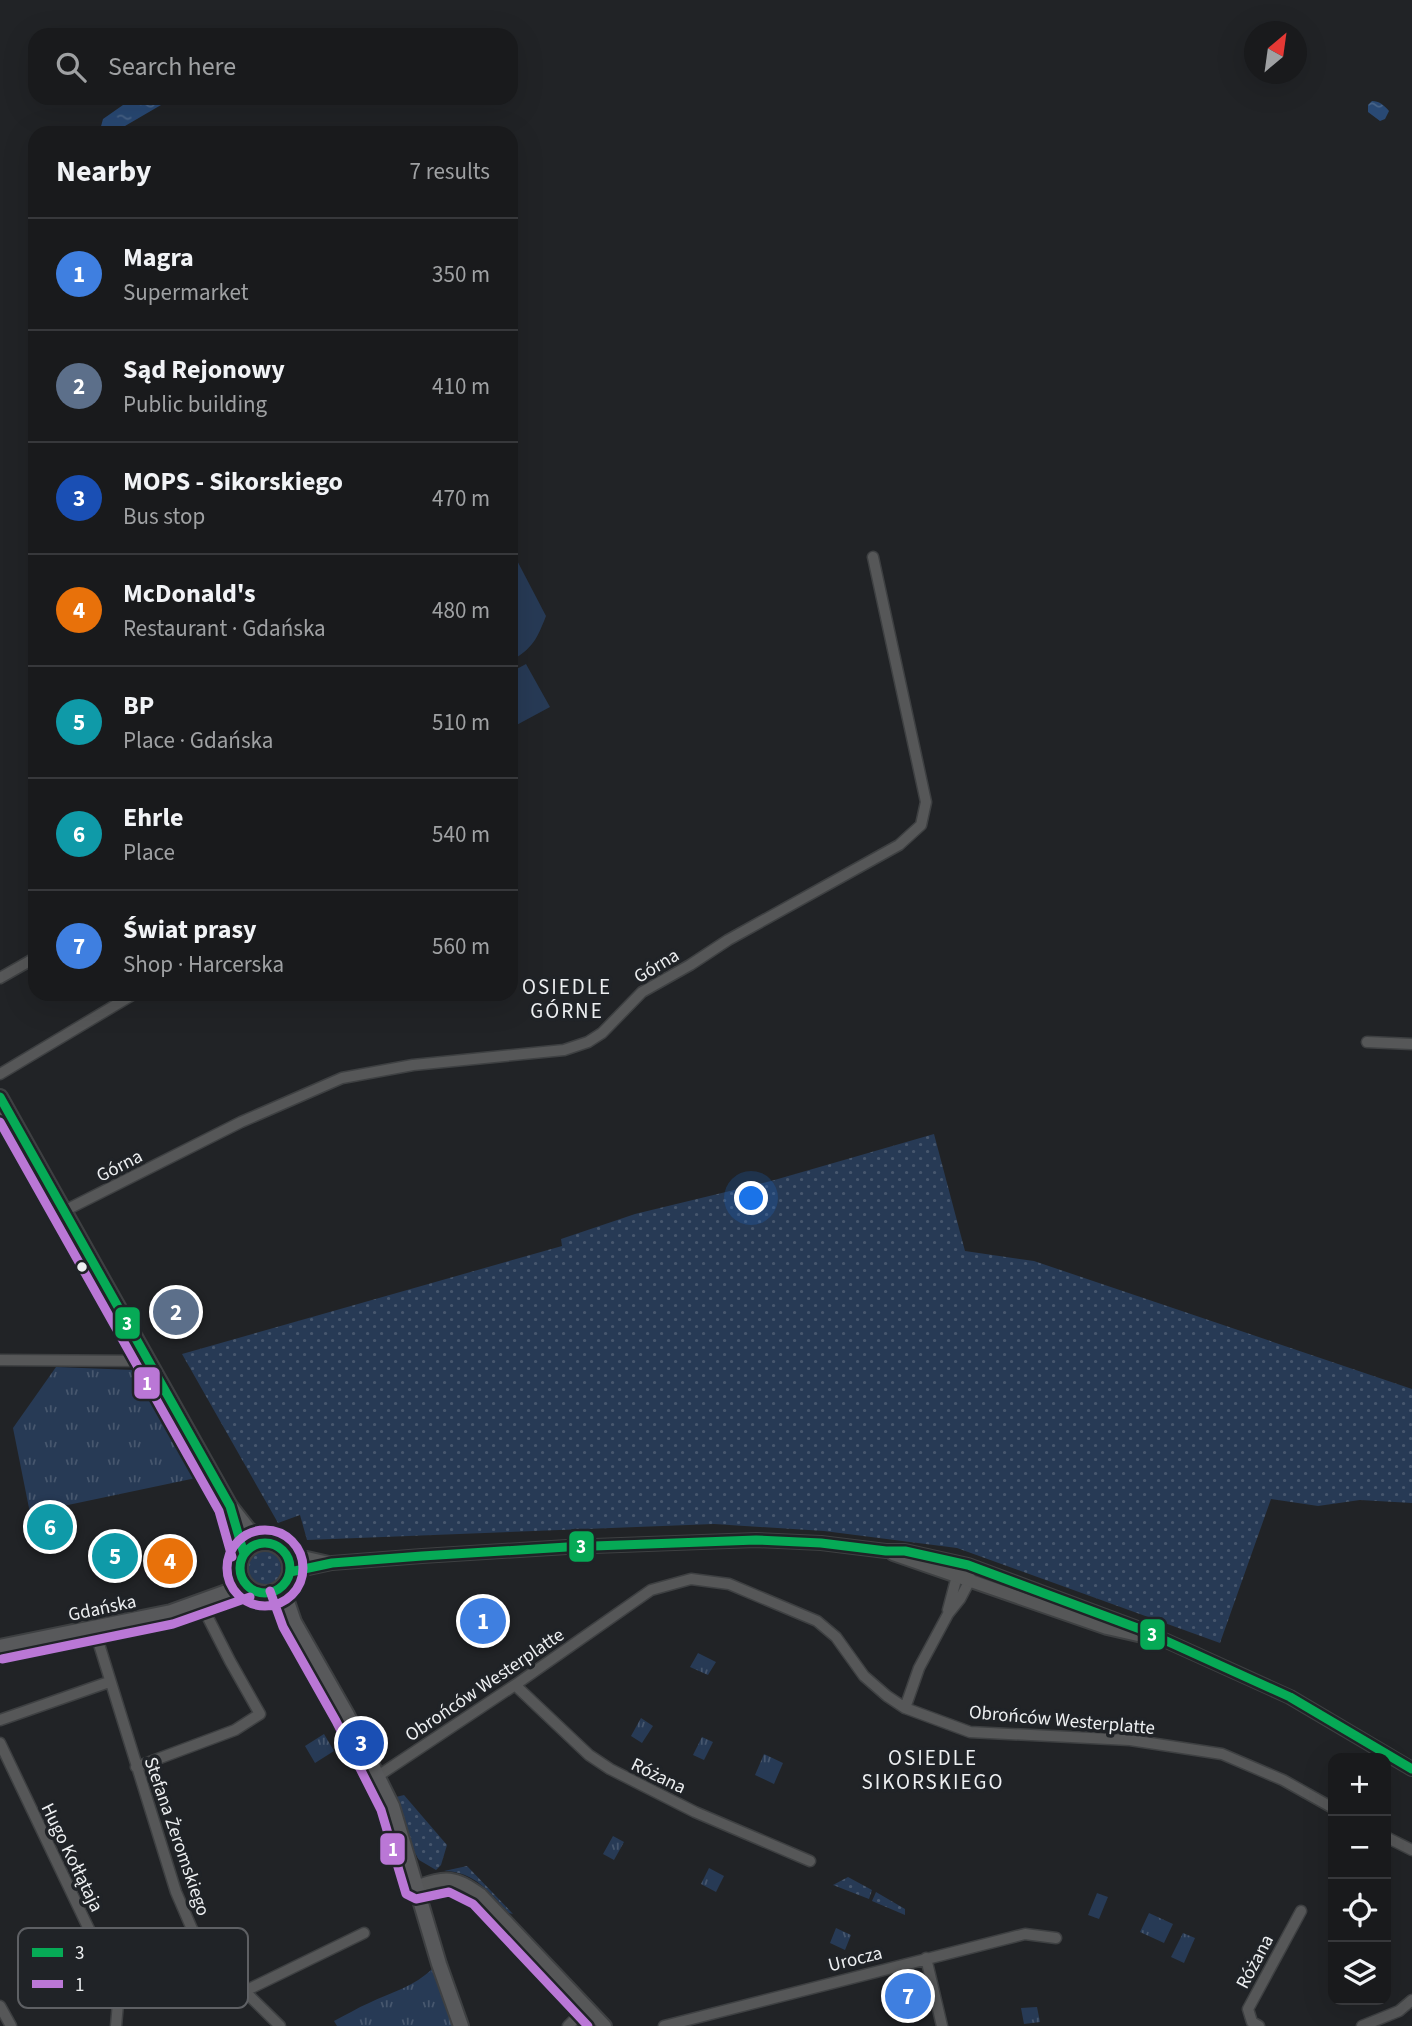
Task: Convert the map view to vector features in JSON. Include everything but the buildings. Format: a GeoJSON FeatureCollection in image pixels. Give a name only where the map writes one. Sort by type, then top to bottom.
{"type":"FeatureCollection","features":[{"type":"Feature","properties":{"kind":"main road"},"geometry":{"type":"LineString","coordinates":[[0,1097],[5,1116],[64,1211],[230,1506],[248,1529],[265,1543],[279,1547],[289,1565],[282,1587],[294,1622],[347,1714],[391,1806],[439,1964],[461,2026]]}},
{"type":"Feature","properties":{"kind":"main road"},"geometry":{"type":"LineString","coordinates":[[230,1506],[244,1553]]}},
{"type":"Feature","properties":{"kind":"main road"},"geometry":{"type":"LineString","coordinates":[[265,1543],[253,1545],[244,1553],[239,1569],[246,1585],[253,1591],[266,1594],[294,1622]]}},
{"type":"Feature","properties":{"kind":"main road","name":"Gdańska"},"geometry":{"type":"LineString","coordinates":[[206,1600],[239,1569]]}},
{"type":"Feature","properties":{"kind":"main road","name":"Gdańska"},"geometry":{"type":"LineString","coordinates":[[0,1647],[171,1612],[246,1585]]}},
{"type":"Feature","properties":{"kind":"main road"},"geometry":{"type":"LineString","coordinates":[[266,1594],[282,1587]]}},
{"type":"Feature","properties":{"kind":"street","name":"Górna"},"geometry":{"type":"LineString","coordinates":[[64,1211],[241,1122],[342,1078],[413,1065],[564,1050],[588,1042],[601,1033],[642,992],[727,940],[899,845],[921,825],[926,802],[873,557]]}},
{"type":"Feature","properties":{"kind":"street"},"geometry":{"type":"LineString","coordinates":[[0,978],[28,962]]}},
{"type":"Feature","properties":{"kind":"street"},"geometry":{"type":"LineString","coordinates":[[0,1074],[122,1001]]}},
{"type":"Feature","properties":{"kind":"street"},"geometry":{"type":"LineString","coordinates":[[1367,1042],[1412,1044]]}},
{"type":"Feature","properties":{"kind":"street"},"geometry":{"type":"LineString","coordinates":[[0,1360],[148,1360]]}},
{"type":"Feature","properties":{"kind":"street"},"geometry":{"type":"LineString","coordinates":[[289,1565],[554,1548],[756,1540],[821,1543],[918,1554],[968,1566],[1140,1629],[1222,1664],[1290,1697],[1412,1769]]}},
{"type":"Feature","properties":{"kind":"street"},"geometry":{"type":"LineString","coordinates":[[886,1551],[1117,1631],[1162,1640]]}},
{"type":"Feature","properties":{"kind":"street"},"geometry":{"type":"LineString","coordinates":[[948,1614],[957,1576],[968,1566]]}},
{"type":"Feature","properties":{"kind":"street"},"geometry":{"type":"LineString","coordinates":[[905,1708],[919,1668],[970,1580],[968,1566]]}},
{"type":"Feature","properties":{"kind":"street","name":"Obrońców Westerplatte"},"geometry":{"type":"LineString","coordinates":[[378,1776],[651,1590],[691,1579],[729,1584],[817,1622],[836,1637],[843,1651],[864,1676],[905,1708],[970,1732],[1130,1740],[1222,1754],[1283,1780],[1328,1805]]}},
{"type":"Feature","properties":{"kind":"street"},"geometry":{"type":"LineString","coordinates":[[136,1767],[235,1730],[260,1714],[230,1661],[206,1600]]}},
{"type":"Feature","properties":{"kind":"street","name":"Stefana Żeromskiego"},"geometry":{"type":"LineString","coordinates":[[93,1628],[176,1892],[192,1928]]}},
{"type":"Feature","properties":{"kind":"street"},"geometry":{"type":"LineString","coordinates":[[0,1720],[109,1682]]}},
{"type":"Feature","properties":{"kind":"street","name":"Różana"},"geometry":{"type":"LineString","coordinates":[[515,1685],[589,1755],[610,1769],[695,1812],[810,1861]]}},
{"type":"Feature","properties":{"kind":"street","name":"Hugo Kołłątaja"},"geometry":{"type":"LineString","coordinates":[[0,1743],[88,1928]]}},
{"type":"Feature","properties":{"kind":"street"},"geometry":{"type":"LineString","coordinates":[[1391,1840],[1412,1850]]}},
{"type":"Feature","properties":{"kind":"street"},"geometry":{"type":"LineString","coordinates":[[416,1887],[443,1880],[462,1881],[481,1895],[605,2026]]}},
{"type":"Feature","properties":{"kind":"street","name":"Różana"},"geometry":{"type":"LineString","coordinates":[[1259,2026],[1252,2022],[1248,2009],[1301,1911]]}},
{"type":"Feature","properties":{"kind":"street"},"geometry":{"type":"LineString","coordinates":[[248,1990],[364,1933]]}},
{"type":"Feature","properties":{"kind":"street","name":"Urocza"},"geometry":{"type":"LineString","coordinates":[[664,2026],[1025,1934],[1056,1938]]}},
{"type":"Feature","properties":{"kind":"street"},"geometry":{"type":"LineString","coordinates":[[926,1958],[942,2026]]}},
{"type":"Feature","properties":{"kind":"street","name":"Stefana Żeromskiego"},"geometry":{"type":"LineString","coordinates":[[248,1997],[275,2025]]}},
{"type":"Feature","properties":{"kind":"street"},"geometry":{"type":"LineString","coordinates":[[1362,2026],[1399,2011],[1412,2000]]}},
{"type":"Feature","properties":{"kind":"street"},"geometry":{"type":"LineString","coordinates":[[0,2006],[11,2026]]}},
{"type":"Feature","properties":{"kind":"street"},"geometry":{"type":"LineString","coordinates":[[568,2026],[587,2007]]}},
{"type":"Feature","properties":{"kind":"street","name":"Hugo Kołłątaja"},"geometry":{"type":"LineString","coordinates":[[117,2026],[118,2008]]}},
{"type":"Feature","properties":{"kind":"green space"},"geometry":{"type":"Polygon","coordinates":[[[518,562],[546,616],[540,631],[518,656],[518,562]]]}},
{"type":"Feature","properties":{"kind":"green space"},"geometry":{"type":"Polygon","coordinates":[[[526,664],[550,707],[518,724],[518,668],[526,664]]]}},
{"type":"Feature","properties":{"kind":"green space"},"geometry":{"type":"Polygon","coordinates":[[[934,1134],[965,1251],[1034,1261],[1412,1389],[1412,1503],[1360,1500],[1318,1506],[1271,1499],[1220,1643],[957,1548],[824,1531],[714,1524],[307,1540],[300,1515],[278,1523],[182,1354],[562,1246],[561,1239],[635,1214],[771,1181],[934,1134]]]}},
{"type":"Feature","properties":{"kind":"green space"},"geometry":{"type":"Polygon","coordinates":[[[56,1367],[134,1370],[196,1478],[30,1513],[13,1428],[56,1367]]]}},
{"type":"Feature","properties":{"kind":"green space"},"geometry":{"type":"Polygon","coordinates":[[[263,1550],[276,1555],[281,1568],[276,1581],[263,1586],[250,1581],[245,1568],[250,1555],[263,1550]]]}},
{"type":"Feature","properties":{"kind":"green space"},"geometry":{"type":"Polygon","coordinates":[[[698,1653],[716,1662],[708,1675],[690,1667],[698,1653]]]}},
{"type":"Feature","properties":{"kind":"green space"},"geometry":{"type":"Polygon","coordinates":[[[641,1718],[653,1726],[642,1743],[631,1736],[641,1718]]]}},
{"type":"Feature","properties":{"kind":"green space"},"geometry":{"type":"Polygon","coordinates":[[[324,1734],[334,1751],[315,1763],[305,1746],[324,1734]]]}},
{"type":"Feature","properties":{"kind":"green space"},"geometry":{"type":"Polygon","coordinates":[[[702,1737],[713,1742],[704,1760],[693,1755],[702,1737]]]}},
{"type":"Feature","properties":{"kind":"green space"},"geometry":{"type":"Polygon","coordinates":[[[764,1754],[783,1763],[774,1784],[755,1775],[764,1754]]]}},
{"type":"Feature","properties":{"kind":"green space"},"geometry":{"type":"Polygon","coordinates":[[[404,1795],[447,1845],[441,1865],[436,1870],[419,1860],[415,1853],[396,1797],[404,1795]]]}},
{"type":"Feature","properties":{"kind":"green space"},"geometry":{"type":"Polygon","coordinates":[[[613,1836],[624,1842],[614,1860],[603,1854],[613,1836]]]}},
{"type":"Feature","properties":{"kind":"green space"},"geometry":{"type":"Polygon","coordinates":[[[467,1866],[513,1914],[473,1879],[444,1871],[467,1866]]]}},
{"type":"Feature","properties":{"kind":"green space"},"geometry":{"type":"Polygon","coordinates":[[[709,1868],[724,1876],[716,1892],[701,1884],[709,1868]]]}},
{"type":"Feature","properties":{"kind":"green space"},"geometry":{"type":"Polygon","coordinates":[[[848,1877],[872,1890],[869,1899],[833,1885],[848,1877]]]}},
{"type":"Feature","properties":{"kind":"green space"},"geometry":{"type":"Polygon","coordinates":[[[876,1892],[905,1909],[905,1915],[872,1901],[876,1892]]]}},
{"type":"Feature","properties":{"kind":"green space"},"geometry":{"type":"Polygon","coordinates":[[[1097,1893],[1108,1897],[1099,1919],[1088,1915],[1097,1893]]]}},
{"type":"Feature","properties":{"kind":"green space"},"geometry":{"type":"Polygon","coordinates":[[[1149,1913],[1173,1924],[1164,1943],[1140,1932],[1149,1913]]]}},
{"type":"Feature","properties":{"kind":"green space"},"geometry":{"type":"Polygon","coordinates":[[[836,1928],[851,1935],[845,1950],[830,1943],[836,1928]]]}},
{"type":"Feature","properties":{"kind":"green space"},"geometry":{"type":"Polygon","coordinates":[[[1183,1933],[1195,1938],[1184,1963],[1171,1957],[1183,1933]]]}},
{"type":"Feature","properties":{"kind":"green space"},"geometry":{"type":"Polygon","coordinates":[[[433,1968],[453,2026],[337,2026],[334,2021],[410,1985],[433,1968]]]}},
{"type":"Feature","properties":{"kind":"green space"},"geometry":{"type":"Polygon","coordinates":[[[1037,2007],[1040,2022],[1024,2024],[1021,2008],[1037,2007]]]}},
{"type":"Feature","properties":{"kind":"water"},"geometry":{"type":"Polygon","coordinates":[[[1372,101],[1389,111],[1385,119],[1380,121],[1368,112],[1368,105],[1372,101]]]}},
{"type":"Feature","properties":{"kind":"water"},"geometry":{"type":"Polygon","coordinates":[[[123,105],[161,105],[125,126],[101,126],[103,119],[123,105]]]}},
{"type":"Feature","properties":{"kind":"transit line","name":"3"},"geometry":{"type":"LineString","coordinates":[[0,1097],[230,1506],[244,1554]]}},
{"type":"Feature","properties":{"kind":"transit line","name":"1"},"geometry":{"type":"LineString","coordinates":[[0,1122],[219,1511],[232,1557]]}},
{"type":"Feature","properties":{"kind":"transit line","name":"1"},"geometry":{"type":"LineString","coordinates":[[265,1530],[279,1533],[292,1541],[300,1554],[303,1568],[300,1582],[292,1595],[279,1603],[265,1606],[251,1603],[238,1595],[230,1582],[227,1568],[230,1554],[238,1541],[251,1533],[265,1530]]}},
{"type":"Feature","properties":{"kind":"transit line","name":"3"},"geometry":{"type":"LineString","coordinates":[[290,1572],[332,1563],[422,1556],[756,1540],[905,1551],[968,1565],[1140,1629],[1290,1697],[1412,1769]]}},
{"type":"Feature","properties":{"kind":"transit line","name":"3"},"geometry":{"type":"LineString","coordinates":[[265,1543],[283,1550],[290,1568],[283,1586],[265,1593],[247,1586],[240,1568],[247,1550],[265,1543]]}},
{"type":"Feature","properties":{"kind":"transit line","name":"1"},"geometry":{"type":"LineString","coordinates":[[270,1591],[283,1627],[336,1721],[381,1810],[406,1894],[416,1899],[449,1892],[473,1904],[588,2026]]}},
{"type":"Feature","properties":{"kind":"transit line","name":"1"},"geometry":{"type":"LineString","coordinates":[[2,1659],[173,1624],[250,1597]]}},
{"type":"Feature","properties":{"kind":"place","name":"Sąd Rejonowy"},"geometry":{"type":"Point","coordinates":[176,1312]}},
{"type":"Feature","properties":{"kind":"place","name":"Ehrle"},"geometry":{"type":"Point","coordinates":[50,1527]}},
{"type":"Feature","properties":{"kind":"place","name":"BP"},"geometry":{"type":"Point","coordinates":[115,1556]}},
{"type":"Feature","properties":{"kind":"place","name":"McDonald's"},"geometry":{"type":"Point","coordinates":[170,1561]}},
{"type":"Feature","properties":{"kind":"place","name":"Magra"},"geometry":{"type":"Point","coordinates":[483,1621]}},
{"type":"Feature","properties":{"kind":"place","name":"MOPS - Sikorskiego"},"geometry":{"type":"Point","coordinates":[361,1743]}},
{"type":"Feature","properties":{"kind":"place","name":"Świat prasy"},"geometry":{"type":"Point","coordinates":[908,1996]}},
{"type":"Feature","properties":{"kind":"district","name":"OSIEDLE GÓRNE"},"geometry":{"type":"Point","coordinates":[567,999]}},
{"type":"Feature","properties":{"kind":"district","name":"OSIEDLE SIKORSKIEGO"},"geometry":{"type":"Point","coordinates":[933,1770]}}]}
